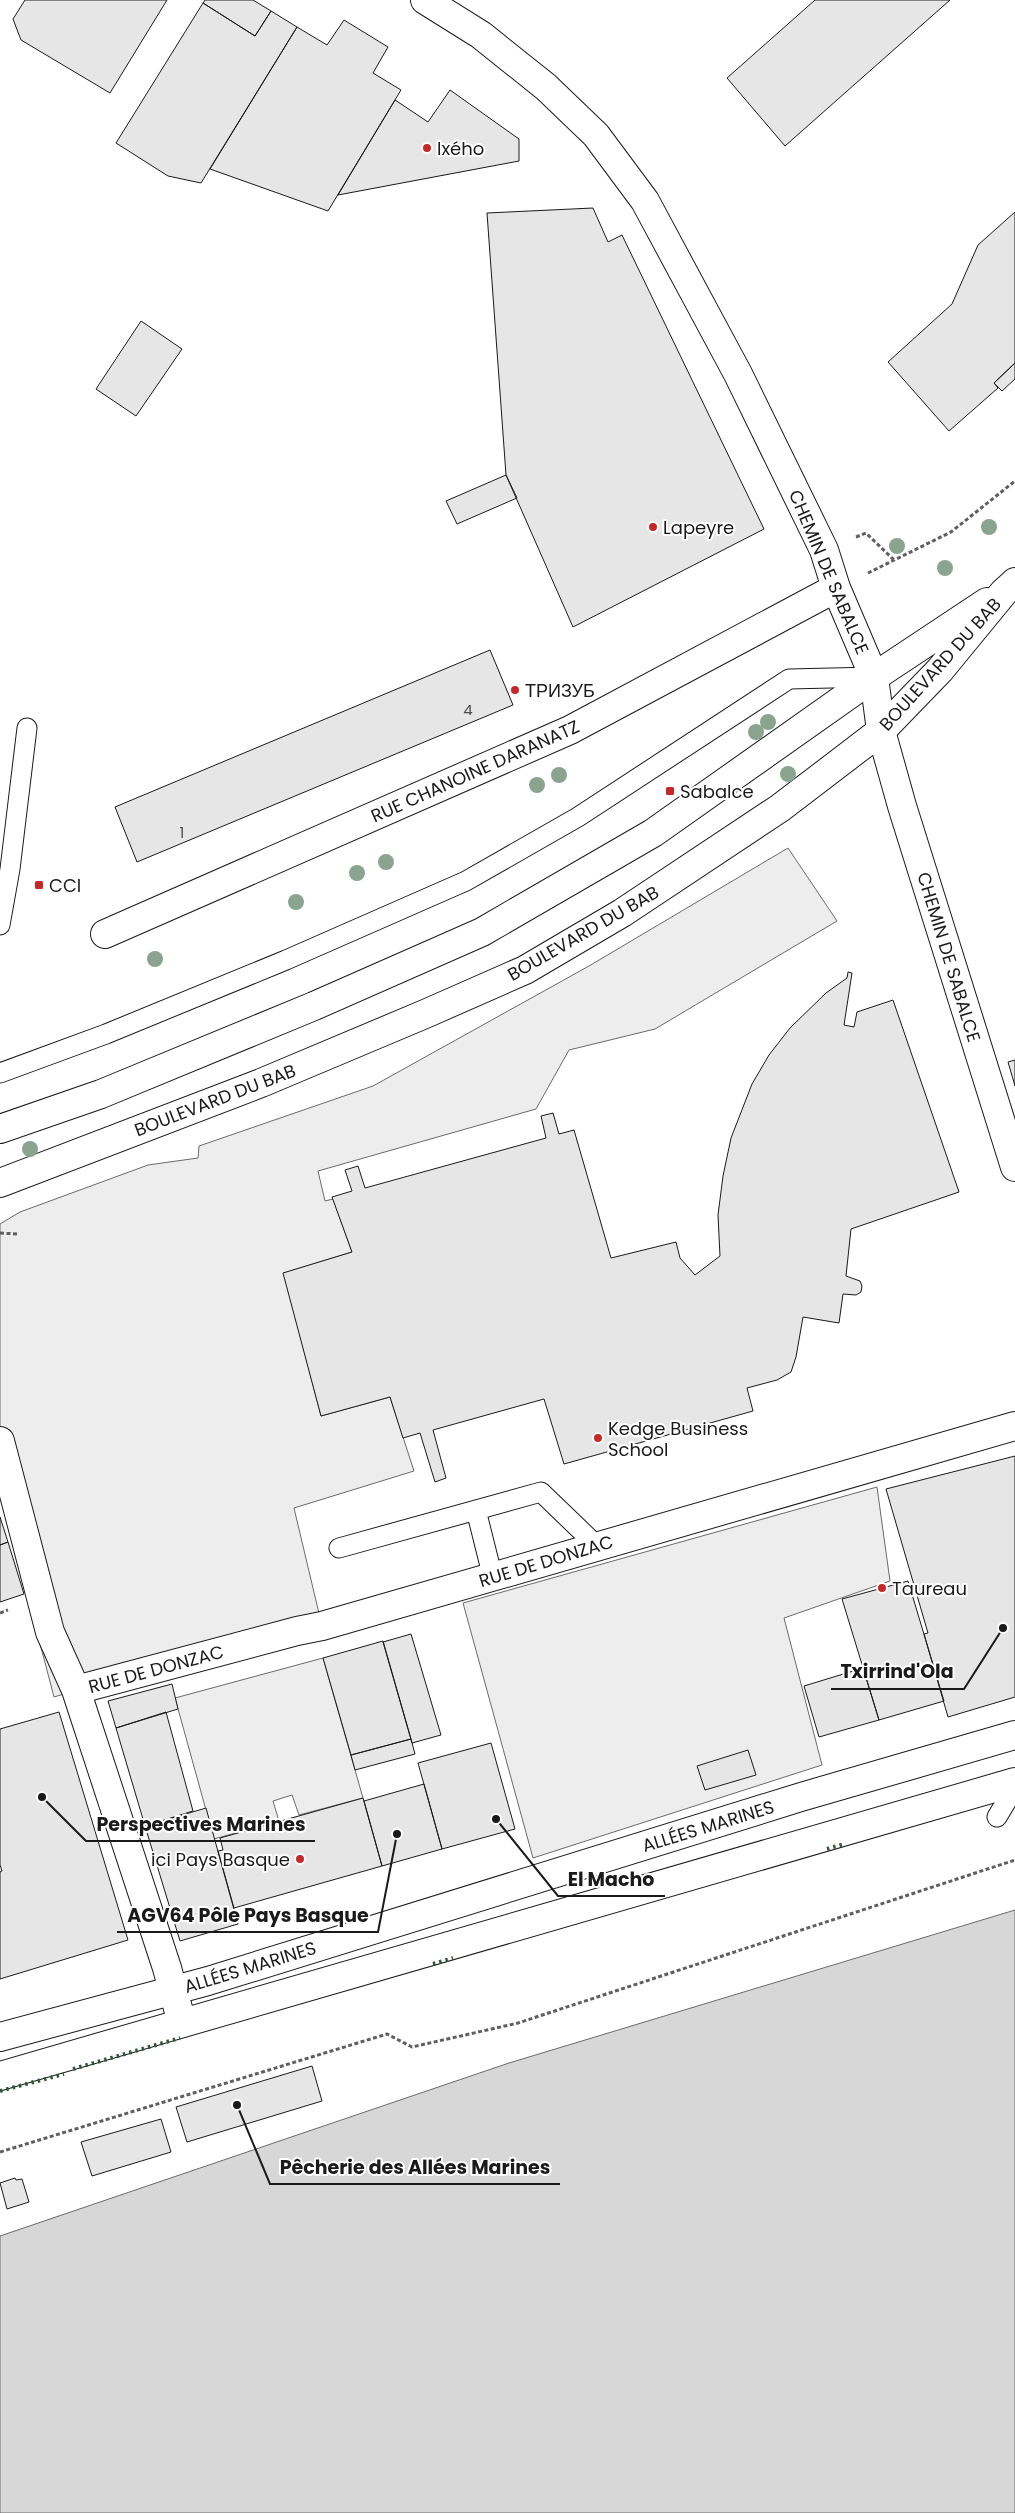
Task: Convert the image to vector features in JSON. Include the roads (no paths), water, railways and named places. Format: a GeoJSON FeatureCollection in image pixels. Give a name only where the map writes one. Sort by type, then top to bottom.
{"type":"FeatureCollection","features":[{"type":"Feature","properties":{"kind":"main road","name":"CHEMIN DE SABALCE"},"geometry":{"type":"LineString","coordinates":[[425,0],[481,36],[546,87],[596,135],[645,201],[738,374],[824,550],[836,588],[874,678],[881,731],[905,815],[1015,1167]]}},
{"type":"Feature","properties":{"kind":"main road","name":"BOULEVARD DU BAB"},"geometry":{"type":"LineString","coordinates":[[0,1129],[101,1094],[482,932],[653,833],[968,612],[1009,587]]}},
{"type":"Feature","properties":{"kind":"main road","name":"BOULEVARD DU BAB"},"geometry":{"type":"LineString","coordinates":[[0,1184],[261,1083],[525,970],[622,913],[780,808],[881,731],[940,670],[1009,587]]}},
{"type":"Feature","properties":{"kind":"main road","name":"RUE CHANOINE DARANATZ"},"geometry":{"type":"LineString","coordinates":[[105,934],[570,730],[836,588]]}},
{"type":"Feature","properties":{"kind":"main road","name":"RUE DE DONZAC"},"geometry":{"type":"LineString","coordinates":[[76,1690],[322,1626],[494,1578],[597,1546],[1015,1426]]}},
{"type":"Feature","properties":{"kind":"main road"},"geometry":{"type":"LineString","coordinates":[[0,1441],[50,1632],[76,1690],[182,2023]]}},
{"type":"Feature","properties":{"kind":"main road","name":"ALLÉES MARINES"},"geometry":{"type":"LineString","coordinates":[[0,2037],[173,1991],[800,1797],[1015,1735]]}},
{"type":"Feature","properties":{"kind":"main road","name":"ALLÉES MARINES"},"geometry":{"type":"LineString","coordinates":[[0,2076],[1015,1782]]}},
{"type":"Feature","properties":{"kind":"lane"},"geometry":{"type":"LineString","coordinates":[[0,1073],[115,1030],[286,960],[466,881],[578,817],[789,679],[874,678]]}},
{"type":"Feature","properties":{"kind":"lane"},"geometry":{"type":"LineString","coordinates":[[0,925],[10,870],[27,728]]}},
{"type":"Feature","properties":{"kind":"lane"},"geometry":{"type":"LineString","coordinates":[[339,1548],[541,1492],[597,1546]]}},
{"type":"Feature","properties":{"kind":"lane"},"geometry":{"type":"LineString","coordinates":[[476,1510],[494,1578]]}},
{"type":"Feature","properties":{"kind":"lane"},"geometry":{"type":"LineString","coordinates":[[996,1817],[1015,1787]]}},
{"type":"Feature","properties":{"kind":"place","name":"Ixého"},"geometry":{"type":"Point","coordinates":[427,148]}},
{"type":"Feature","properties":{"kind":"place","name":"Lapeyre"},"geometry":{"type":"Point","coordinates":[653,527]}},
{"type":"Feature","properties":{"kind":"place","name":"ТРИЗУБ"},"geometry":{"type":"Point","coordinates":[515,690]}},
{"type":"Feature","properties":{"kind":"place","name":"Sabalce"},"geometry":{"type":"Point","coordinates":[670,791]}},
{"type":"Feature","properties":{"kind":"place","name":"CCI"},"geometry":{"type":"Point","coordinates":[39,885]}},
{"type":"Feature","properties":{"kind":"place","name":"Kedge Business School"},"geometry":{"type":"Point","coordinates":[598,1438]}},
{"type":"Feature","properties":{"kind":"place","name":"Taureau"},"geometry":{"type":"Point","coordinates":[882,1588]}},
{"type":"Feature","properties":{"kind":"place","name":"Txirrind'Ola"},"geometry":{"type":"Point","coordinates":[1003,1628]}},
{"type":"Feature","properties":{"kind":"place","name":"Perspectives Marines"},"geometry":{"type":"Point","coordinates":[42,1797]}},
{"type":"Feature","properties":{"kind":"place","name":"El Macho"},"geometry":{"type":"Point","coordinates":[496,1819]}},
{"type":"Feature","properties":{"kind":"place","name":"AGV64 Pôle Pays Basque"},"geometry":{"type":"Point","coordinates":[397,1834]}},
{"type":"Feature","properties":{"kind":"place","name":"ici Pays Basque"},"geometry":{"type":"Point","coordinates":[300,1859]}},
{"type":"Feature","properties":{"kind":"place","name":"Pêcherie des Allées Marines"},"geometry":{"type":"Point","coordinates":[237,2105]}}]}
